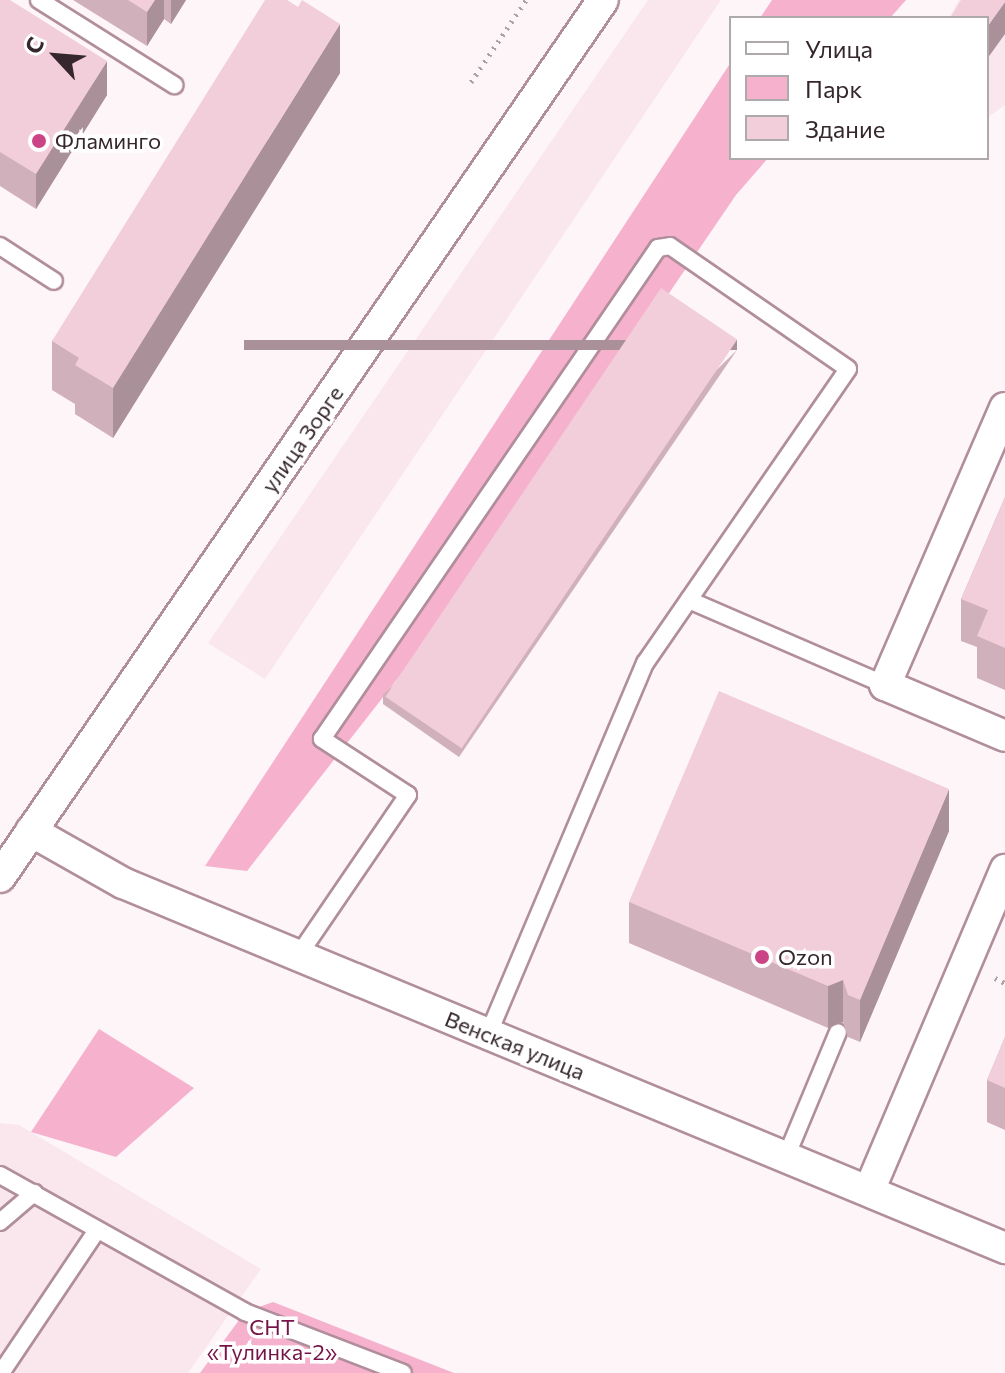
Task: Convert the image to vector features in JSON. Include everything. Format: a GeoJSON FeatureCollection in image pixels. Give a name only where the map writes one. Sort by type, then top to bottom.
{"type":"FeatureCollection","features":[{"type":"Feature","properties":{"kind":"street","name":"улица Зорге"},"geometry":{"type":"LineString","coordinates":[[0,877],[603,0]]}},
{"type":"Feature","properties":{"kind":"street"},"geometry":{"type":"LineString","coordinates":[[1005,408],[885,685],[1005,736]]}},
{"type":"Feature","properties":{"kind":"street","name":"Венская улица"},"geometry":{"type":"LineString","coordinates":[[31,831],[123,883],[1005,1248]]}},
{"type":"Feature","properties":{"kind":"street"},"geometry":{"type":"LineString","coordinates":[[869,1191],[1005,870]]}},
{"type":"Feature","properties":{"kind":"lane"},"geometry":{"type":"LineString","coordinates":[[39,0],[174,85]]}},
{"type":"Feature","properties":{"kind":"lane"},"geometry":{"type":"LineString","coordinates":[[298,956],[408,795],[322,739],[663,244],[848,369],[645,663],[488,1034]]}},
{"type":"Feature","properties":{"kind":"lane"},"geometry":{"type":"LineString","coordinates":[[0,246],[54,281]]}},
{"type":"Feature","properties":{"kind":"lane"},"geometry":{"type":"LineString","coordinates":[[689,600],[885,685]]}},
{"type":"Feature","properties":{"kind":"lane"},"geometry":{"type":"LineString","coordinates":[[786,1157],[838,1032]]}},
{"type":"Feature","properties":{"kind":"lane"},"geometry":{"type":"LineString","coordinates":[[0,1175],[245,1312],[403,1373]]}},
{"type":"Feature","properties":{"kind":"lane"},"geometry":{"type":"LineString","coordinates":[[0,1222],[34,1193]]}},
{"type":"Feature","properties":{"kind":"lane"},"geometry":{"type":"LineString","coordinates":[[1,1373],[97,1230]]}},
{"type":"Feature","properties":{"kind":"path"},"geometry":{"type":"LineString","coordinates":[[471,82],[526,0]]}},
{"type":"Feature","properties":{"kind":"shaded area"},"geometry":{"type":"Polygon","coordinates":[[[648,0],[721,0],[265,679],[208,643],[648,0]]]}},
{"type":"Feature","properties":{"kind":"shaded area"},"geometry":{"type":"Polygon","coordinates":[[[959,0],[1005,0],[1005,105],[989,117],[989,16],[950,16],[959,0]]]}},
{"type":"Feature","properties":{"kind":"shaded area"},"geometry":{"type":"Polygon","coordinates":[[[0,1123],[19,1125],[261,1269],[188,1373],[0,1373],[0,1123]]]}},
{"type":"Feature","properties":{"kind":"green space"},"geometry":{"type":"Polygon","coordinates":[[[772,0],[906,0],[892,16],[761,16],[772,0]]]}},
{"type":"Feature","properties":{"kind":"green space"},"geometry":{"type":"Polygon","coordinates":[[[729,65],[729,160],[766,160],[736,195],[463,595],[247,871],[205,866],[729,65]]]}},
{"type":"Feature","properties":{"kind":"green space"},"geometry":{"type":"Polygon","coordinates":[[[99,1029],[194,1088],[116,1157],[31,1132],[99,1029]]]}},
{"type":"Feature","properties":{"kind":"green space","name":"СНТ «Тулинка-2»"},"geometry":{"type":"Polygon","coordinates":[[[273,1302],[454,1373],[200,1373],[245,1312],[273,1302]]]}},
{"type":"Feature","properties":{"kind":"building","name":"Фламинго"},"geometry":{"type":"Polygon","coordinates":[[[0,0],[10,0],[107,61],[36,174],[0,152],[0,0]]]}},
{"type":"Feature","properties":{"kind":"building"},"geometry":{"type":"Polygon","coordinates":[[[128,0],[155,0],[147,12],[128,0]]]}},
{"type":"Feature","properties":{"kind":"building"},"geometry":{"type":"Polygon","coordinates":[[[265,0],[287,0],[298,7],[302,0],[340,24],[113,388],[75,365],[79,358],[52,341],[265,0]]]}},
{"type":"Feature","properties":{"kind":"building"},"geometry":{"type":"Polygon","coordinates":[[[961,0],[1005,0],[989,24],[989,16],[951,16],[961,0]]]}},
{"type":"Feature","properties":{"kind":"building"},"geometry":{"type":"Polygon","coordinates":[[[661,288],[737,339],[462,748],[385,697],[661,288]]]}},
{"type":"Feature","properties":{"kind":"building"},"geometry":{"type":"Polygon","coordinates":[[[1005,497],[1005,648],[977,636],[988,610],[961,599],[1005,497]]]}},
{"type":"Feature","properties":{"kind":"building"},"geometry":{"type":"Polygon","coordinates":[[[719,691],[949,789],[860,1000],[848,995],[843,980],[828,986],[629,902],[719,691]]]}},
{"type":"Feature","properties":{"kind":"building"},"geometry":{"type":"Polygon","coordinates":[[[1005,1037],[1005,1088],[987,1080],[1005,1037]]]}},
{"type":"Feature","properties":{"kind":"place","name":"Фламинго"},"geometry":{"type":"Point","coordinates":[39,141]}},
{"type":"Feature","properties":{"kind":"place","name":"Ozon"},"geometry":{"type":"Point","coordinates":[762,957]}}]}
